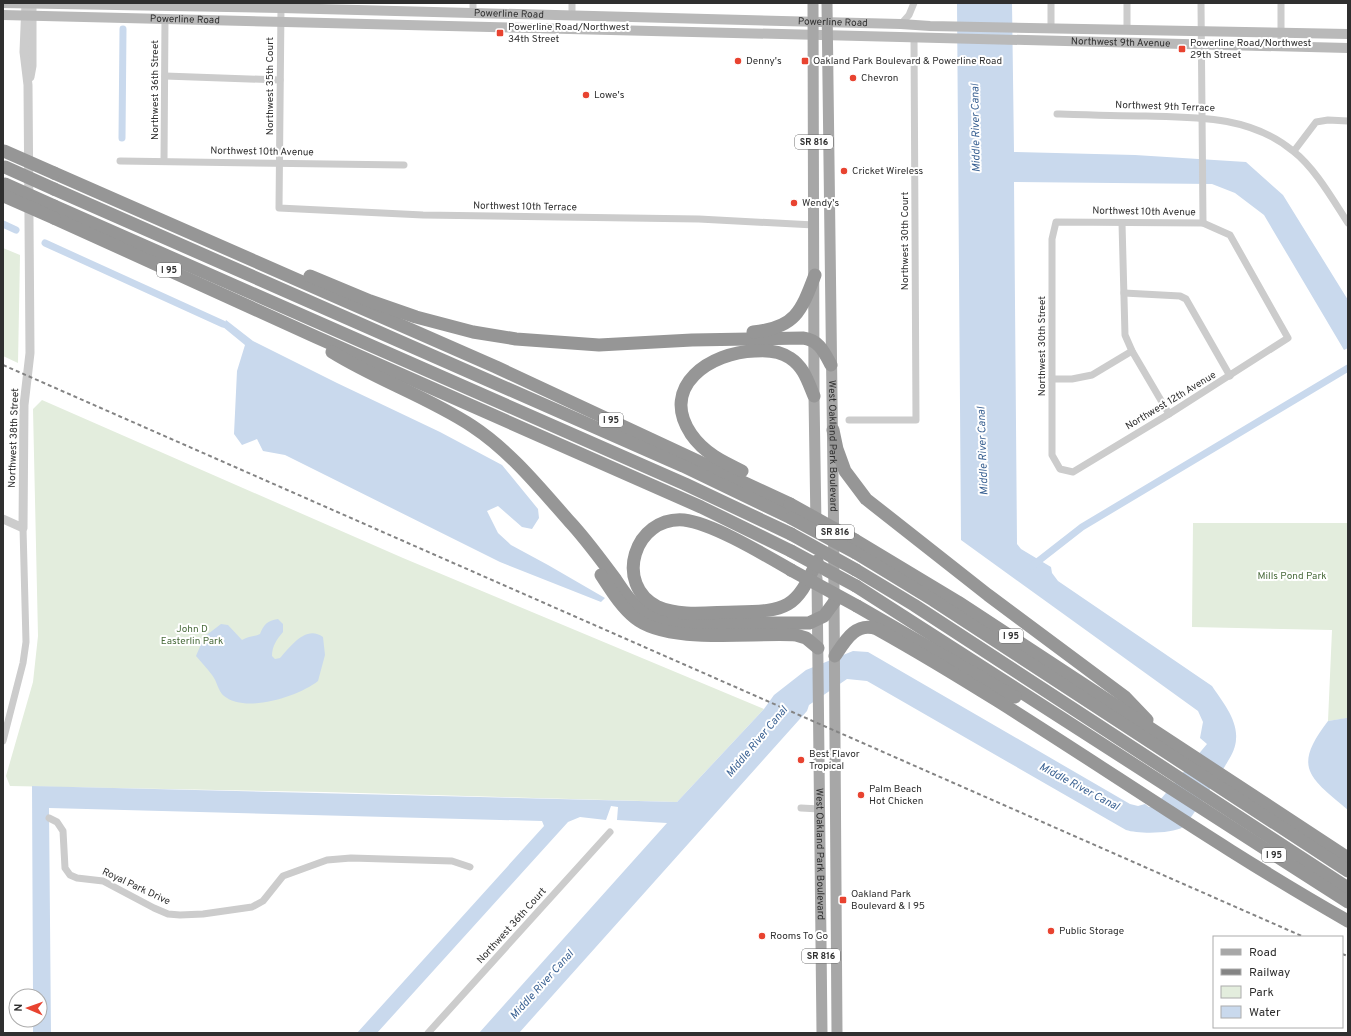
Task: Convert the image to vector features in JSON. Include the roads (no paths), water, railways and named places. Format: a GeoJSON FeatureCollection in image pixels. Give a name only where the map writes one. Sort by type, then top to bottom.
{"type":"FeatureCollection","features":[{"type":"Feature","properties":{"kind":"highway","name":"I 95"},"geometry":{"type":"LineString","coordinates":[[4,150],[528,382],[790,504],[855,540],[938,590],[1164,737],[1192,762],[1218,780],[1348,858]]}},
{"type":"Feature","properties":{"kind":"highway"},"geometry":{"type":"LineString","coordinates":[[4,166],[690,470],[791,518],[856,553],[1192,762]]}},
{"type":"Feature","properties":{"kind":"highway","name":"I 95"},"geometry":{"type":"LineString","coordinates":[[4,190],[54,212],[283,322],[722,517],[856,586],[1065,720],[1204,802],[1348,902]]}},
{"type":"Feature","properties":{"kind":"highway"},"geometry":{"type":"LineString","coordinates":[[54,212],[428,371],[685,484],[791,534],[856,570],[920,609],[1177,785]]}},
{"type":"Feature","properties":{"kind":"highway"},"geometry":{"type":"LineString","coordinates":[[239,254],[295,269],[393,309],[442,324],[487,335],[526,341],[582,344],[798,338],[814,341],[822,349],[831,365]]}},
{"type":"Feature","properties":{"kind":"highway"},"geometry":{"type":"LineString","coordinates":[[692,340],[725,334],[766,330],[785,324],[793,319],[803,306],[814,275]]}},
{"type":"Feature","properties":{"kind":"highway"},"geometry":{"type":"LineString","coordinates":[[255,278],[356,306]]}},
{"type":"Feature","properties":{"kind":"highway"},"geometry":{"type":"LineString","coordinates":[[283,322],[359,368],[443,409],[472,426],[510,456],[576,528],[635,605],[655,618],[672,623],[684,624],[805,623],[818,620],[828,613],[835,601]]}},
{"type":"Feature","properties":{"kind":"highway"},"geometry":{"type":"LineString","coordinates":[[790,504],[743,471],[713,456],[698,442],[690,433],[684,419],[682,398],[691,379],[708,363],[733,354],[761,350],[781,353],[794,361],[806,375],[814,396]]}},
{"type":"Feature","properties":{"kind":"highway"},"geometry":{"type":"LineString","coordinates":[[428,371],[510,422]]}},
{"type":"Feature","properties":{"kind":"highway"},"geometry":{"type":"LineString","coordinates":[[833,430],[837,449],[845,470],[866,499],[988,595],[1124,697],[1164,737]]}},
{"type":"Feature","properties":{"kind":"highway"},"geometry":{"type":"LineString","coordinates":[[542,490],[622,604],[634,618],[644,624],[664,632],[680,634],[800,635],[809,639],[818,651]]}},
{"type":"Feature","properties":{"kind":"highway"},"geometry":{"type":"LineString","coordinates":[[817,561],[807,585],[796,599],[780,608],[761,611],[676,612],[662,608],[654,604],[643,594],[636,581],[633,566],[635,553],[645,535],[660,524],[678,520],[692,522],[712,529],[791,570],[857,606],[1013,696],[1065,720]]}},
{"type":"Feature","properties":{"kind":"highway"},"geometry":{"type":"LineString","coordinates":[[835,656],[847,639],[857,629],[866,627],[877,629],[971,684],[1283,883],[1348,921]]}},
{"type":"Feature","properties":{"kind":"highway"},"geometry":{"type":"LineString","coordinates":[[1218,780],[1348,871]]}},
{"type":"Feature","properties":{"kind":"highway"},"geometry":{"type":"LineString","coordinates":[[1204,802],[1348,888]]}},
{"type":"Feature","properties":{"kind":"main road","name":"Powerline Road"},"geometry":{"type":"LineString","coordinates":[[3,3],[280,8],[473,8],[498,14],[930,26],[1014,26]]}},
{"type":"Feature","properties":{"kind":"main road","name":"West Oakland Park Boulevard"},"geometry":{"type":"LineString","coordinates":[[813,3],[814,396],[822,1033]]}},
{"type":"Feature","properties":{"kind":"main road","name":"West Oakland Park Boulevard"},"geometry":{"type":"LineString","coordinates":[[827,3],[835,601],[834,826],[837,1033]]}},
{"type":"Feature","properties":{"kind":"main road"},"geometry":{"type":"LineString","coordinates":[[448,27],[464,20],[473,8]]}},
{"type":"Feature","properties":{"kind":"main road"},"geometry":{"type":"LineString","coordinates":[[475,28],[482,19],[498,14]]}},
{"type":"Feature","properties":{"kind":"main road","name":"Powerline Road"},"geometry":{"type":"LineString","coordinates":[[3,15],[1018,41]]}},
{"type":"Feature","properties":{"kind":"main road"},"geometry":{"type":"LineString","coordinates":[[602,30],[620,24],[632,17]]}},
{"type":"Feature","properties":{"kind":"main road"},"geometry":{"type":"LineString","coordinates":[[634,31],[639,23],[648,17]]}},
{"type":"Feature","properties":{"kind":"main road"},"geometry":{"type":"LineString","coordinates":[[914,38],[921,30],[930,26]]}},
{"type":"Feature","properties":{"kind":"main road","name":"Northwest 9th Avenue"},"geometry":{"type":"LineString","coordinates":[[1014,26],[1348,34]]}},
{"type":"Feature","properties":{"kind":"main road"},"geometry":{"type":"LineString","coordinates":[[1018,41],[1043,34],[1051,27]]}},
{"type":"Feature","properties":{"kind":"main road","name":"Northwest 9th Avenue"},"geometry":{"type":"LineString","coordinates":[[1018,41],[1348,48]]}},
{"type":"Feature","properties":{"kind":"main road"},"geometry":{"type":"LineString","coordinates":[[814,225],[823,232],[830,245]]}},
{"type":"Feature","properties":{"kind":"main road"},"geometry":{"type":"LineString","coordinates":[[834,788],[830,801],[820,809],[830,816],[834,826]]}},
{"type":"Feature","properties":{"kind":"main road"},"geometry":{"type":"LineString","coordinates":[[821,920],[829,934],[836,937]]}},
{"type":"Feature","properties":{"kind":"main road"},"geometry":{"type":"LineString","coordinates":[[822,992],[829,995],[837,1006]]}},
{"type":"Feature","properties":{"kind":"street","name":"Northwest 38th Street"},"geometry":{"type":"LineString","coordinates":[[3,741],[20,677],[26,642],[23,528],[24,405],[30,353],[28,85],[24,57],[29,3]]}},
{"type":"Feature","properties":{"kind":"street"},"geometry":{"type":"LineString","coordinates":[[572,3],[572,15]]}},
{"type":"Feature","properties":{"kind":"street"},"geometry":{"type":"LineString","coordinates":[[1051,3],[1051,27]]}},
{"type":"Feature","properties":{"kind":"street"},"geometry":{"type":"LineString","coordinates":[[1127,3],[1127,29]]}},
{"type":"Feature","properties":{"kind":"street"},"geometry":{"type":"LineString","coordinates":[[1201,3],[1203,223]]}},
{"type":"Feature","properties":{"kind":"street"},"geometry":{"type":"LineString","coordinates":[[1281,3],[1281,47]]}},
{"type":"Feature","properties":{"kind":"street"},"geometry":{"type":"LineString","coordinates":[[901,24],[910,15],[914,5]]}},
{"type":"Feature","properties":{"kind":"street","name":"Northwest 35th Court"},"geometry":{"type":"LineString","coordinates":[[280,8],[280,163]]}},
{"type":"Feature","properties":{"kind":"street","name":"Northwest 36th Street"},"geometry":{"type":"LineString","coordinates":[[164,162],[165,18]]}},
{"type":"Feature","properties":{"kind":"street","name":"Northwest 30th Court"},"geometry":{"type":"LineString","coordinates":[[849,420],[916,420],[914,38]]}},
{"type":"Feature","properties":{"kind":"street"},"geometry":{"type":"LineString","coordinates":[[165,76],[280,80]]}},
{"type":"Feature","properties":{"kind":"street","name":"Northwest 9th Terrace"},"geometry":{"type":"LineString","coordinates":[[1058,114],[1202,117],[1230,121],[1266,133],[1294,151],[1322,184],[1348,223]]}},
{"type":"Feature","properties":{"kind":"street"},"geometry":{"type":"LineString","coordinates":[[1294,151],[1316,122],[1328,120],[1348,121]]}},
{"type":"Feature","properties":{"kind":"street","name":"Northwest 10th Avenue"},"geometry":{"type":"LineString","coordinates":[[120,161],[404,165]]}},
{"type":"Feature","properties":{"kind":"street","name":"Northwest 10th Terrace"},"geometry":{"type":"LineString","coordinates":[[280,163],[279,208],[424,216],[699,219],[814,225]]}},
{"type":"Feature","properties":{"kind":"street","name":"Northwest 10th Avenue"},"geometry":{"type":"LineString","coordinates":[[1056,222],[1203,223],[1230,235],[1288,338]]}},
{"type":"Feature","properties":{"kind":"street","name":"Northwest 30th Street"},"geometry":{"type":"LineString","coordinates":[[1056,222],[1052,239],[1052,455],[1060,469]]}},
{"type":"Feature","properties":{"kind":"street"},"geometry":{"type":"LineString","coordinates":[[1122,223],[1125,336],[1132,351],[1169,414]]}},
{"type":"Feature","properties":{"kind":"street"},"geometry":{"type":"LineString","coordinates":[[1124,293],[1180,296],[1186,299],[1230,376]]}},
{"type":"Feature","properties":{"kind":"street","name":"Northwest 12th Avenue"},"geometry":{"type":"LineString","coordinates":[[1060,469],[1073,472],[1230,376],[1288,338]]}},
{"type":"Feature","properties":{"kind":"street"},"geometry":{"type":"LineString","coordinates":[[1052,379],[1072,379],[1092,375],[1132,351]]}},
{"type":"Feature","properties":{"kind":"street"},"geometry":{"type":"LineString","coordinates":[[3,519],[23,528]]}},
{"type":"Feature","properties":{"kind":"street"},"geometry":{"type":"LineString","coordinates":[[801,808],[820,809]]}},
{"type":"Feature","properties":{"kind":"street","name":"Royal Park Drive"},"geometry":{"type":"LineString","coordinates":[[49,821],[59,825],[64,835],[65,868],[70,875],[77,878],[103,881],[154,908],[168,914],[180,916],[252,907],[263,901],[283,876],[328,860],[351,858],[452,861],[470,867]]}},
{"type":"Feature","properties":{"kind":"street","name":"Northwest 36th Court"},"geometry":{"type":"LineString","coordinates":[[428,1033],[610,832]]}},
{"type":"Feature","properties":{"kind":"water","name":"Middle River Canal"},"geometry":{"type":"Polygon","coordinates":[[[957,3],[1012,3],[1014,152],[1135,155],[1246,162],[1283,195],[1348,300],[1348,348],[1344,350],[1264,215],[1235,193],[1212,184],[1014,182],[1017,544],[1021,549],[1051,567],[1052,573],[1058,581],[1212,686],[1225,704],[1232,718],[1236,732],[1235,747],[1220,775],[1186,824],[1178,829],[1163,832],[1146,833],[1126,830],[867,681],[847,679],[809,705],[807,711],[519,1033],[479,1033],[667,823],[617,820],[618,807],[611,806],[606,820],[580,817],[568,822],[377,1033],[357,1033],[544,826],[542,821],[49,808],[51,1033],[33,1033],[33,1028],[48,1028],[48,988],[33,988],[32,786],[677,802],[764,709],[774,695],[806,670],[853,651],[868,652],[1130,804],[1138,806],[1145,804],[1149,807],[1155,806],[1207,744],[1200,738],[1203,722],[1198,711],[961,540],[957,3]]]}},
{"type":"Feature","properties":{"kind":"water"},"geometry":{"type":"Polygon","coordinates":[[[226,320],[253,341],[440,432],[502,465],[538,509],[539,518],[532,529],[522,527],[498,506],[487,511],[498,533],[511,545],[605,598],[601,602],[500,562],[285,455],[263,451],[257,439],[242,445],[234,434],[237,371],[245,345],[223,327],[226,320]]]}},
{"type":"Feature","properties":{"kind":"water"},"geometry":{"type":"Polygon","coordinates":[[[278,619],[283,624],[283,632],[273,649],[272,656],[275,659],[280,658],[299,638],[305,635],[311,633],[323,637],[325,655],[318,681],[298,692],[272,701],[245,703],[234,701],[224,696],[220,691],[214,677],[196,656],[204,637],[221,624],[228,625],[242,640],[260,634],[266,624],[278,619]]]}},
{"type":"Feature","properties":{"kind":"water"},"geometry":{"type":"Polygon","coordinates":[[[1348,718],[1348,810],[1323,789],[1315,780],[1310,771],[1308,761],[1310,750],[1328,721],[1348,718]]]}},
{"type":"Feature","properties":{"kind":"waterway"},"geometry":{"type":"LineString","coordinates":[[122,138],[123,29]]}},
{"type":"Feature","properties":{"kind":"waterway"},"geometry":{"type":"LineString","coordinates":[[3,224],[16,230]]}},
{"type":"Feature","properties":{"kind":"waterway"},"geometry":{"type":"LineString","coordinates":[[45,243],[223,324]]}},
{"type":"Feature","properties":{"kind":"waterway"},"geometry":{"type":"LineString","coordinates":[[1032,566],[1082,527],[1348,368]]}},
{"type":"Feature","properties":{"kind":"railway"},"geometry":{"type":"LineString","coordinates":[[3,365],[1302,936]]}},
{"type":"Feature","properties":{"kind":"railway"},"geometry":{"type":"LineString","coordinates":[[1343,954],[1348,956]]}},
{"type":"Feature","properties":{"kind":"place","name":"Powerline Road/Northwest 34th Street"},"geometry":{"type":"Point","coordinates":[500,33]}},
{"type":"Feature","properties":{"kind":"place","name":"Powerline Road/Northwest 29th Street"},"geometry":{"type":"Point","coordinates":[1182,49]}},
{"type":"Feature","properties":{"kind":"place","name":"Denny's"},"geometry":{"type":"Point","coordinates":[738,61]}},
{"type":"Feature","properties":{"kind":"place","name":"Oakland Park Boulevard & Powerline Road"},"geometry":{"type":"Point","coordinates":[805,61]}},
{"type":"Feature","properties":{"kind":"place","name":"Chevron"},"geometry":{"type":"Point","coordinates":[853,78]}},
{"type":"Feature","properties":{"kind":"place","name":"Lowe's"},"geometry":{"type":"Point","coordinates":[586,95]}},
{"type":"Feature","properties":{"kind":"place","name":"Cricket Wireless"},"geometry":{"type":"Point","coordinates":[844,171]}},
{"type":"Feature","properties":{"kind":"place","name":"Wendy's"},"geometry":{"type":"Point","coordinates":[794,203]}},
{"type":"Feature","properties":{"kind":"place","name":"Best Flavor Tropical"},"geometry":{"type":"Point","coordinates":[801,760]}},
{"type":"Feature","properties":{"kind":"place","name":"Palm Beach Hot Chicken"},"geometry":{"type":"Point","coordinates":[861,795]}},
{"type":"Feature","properties":{"kind":"place","name":"Oakland Park Boulevard & I 95"},"geometry":{"type":"Point","coordinates":[843,900]}},
{"type":"Feature","properties":{"kind":"place","name":"Public Storage"},"geometry":{"type":"Point","coordinates":[1051,931]}},
{"type":"Feature","properties":{"kind":"place","name":"Rooms To Go"},"geometry":{"type":"Point","coordinates":[762,936]}},
{"type":"Feature","properties":{"kind":"park label","name":"Mills Pond Park"},"geometry":{"type":"Point","coordinates":[1292,576]}},
{"type":"Feature","properties":{"kind":"park label","name":"John D Easterlin Park"},"geometry":{"type":"Point","coordinates":[192,634]}}]}
